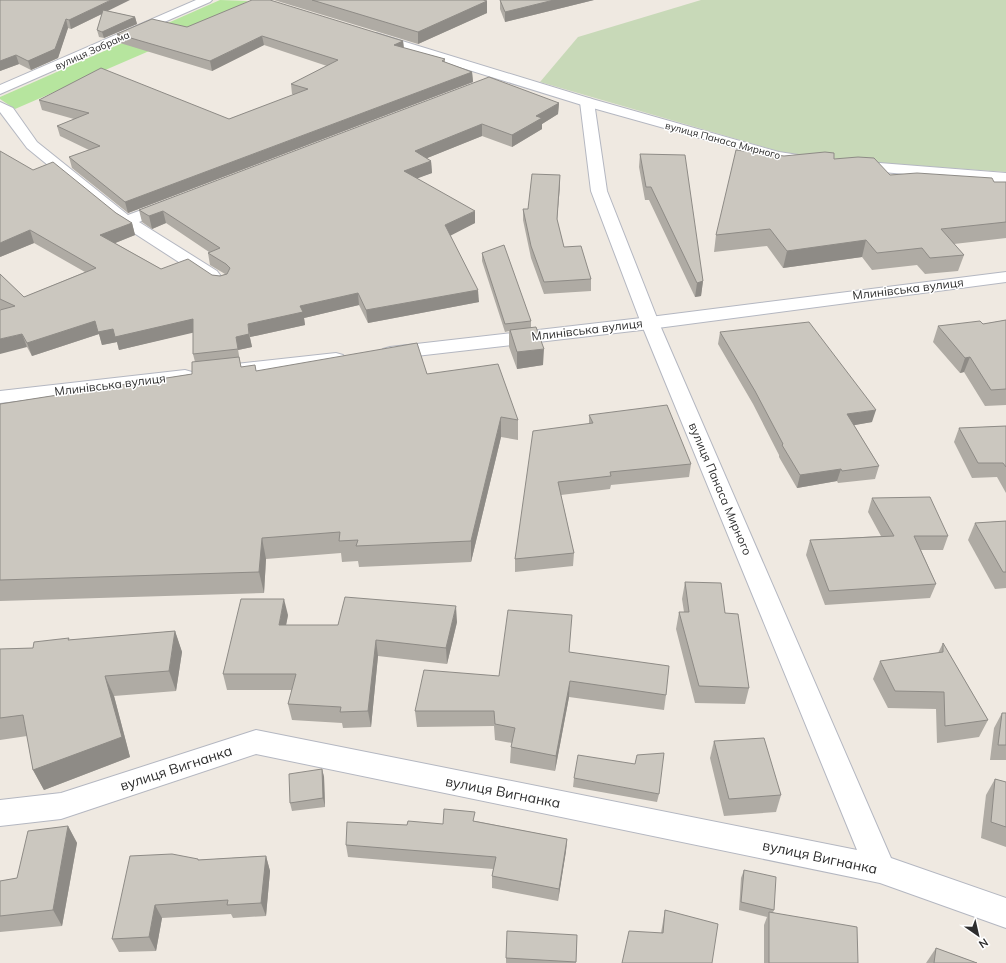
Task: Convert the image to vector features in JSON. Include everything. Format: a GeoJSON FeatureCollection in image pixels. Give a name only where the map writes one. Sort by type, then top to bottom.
{"type":"FeatureCollection","features":[{"type":"Feature","properties":{"kind":"street","name":"вулиця Забрама"},"geometry":{"type":"LineString","coordinates":[[0,90],[206,0]]}},
{"type":"Feature","properties":{"kind":"street","name":"вулиця Панаса Мирного"},"geometry":{"type":"LineString","coordinates":[[362,32],[587,102],[778,156],[816,161]]}},
{"type":"Feature","properties":{"kind":"street"},"geometry":{"type":"LineString","coordinates":[[482,85],[504,76]]}},
{"type":"Feature","properties":{"kind":"street","name":"вулиця Панаса Мирного"},"geometry":{"type":"LineString","coordinates":[[587,102],[599,191],[650,323],[880,869]]}},
{"type":"Feature","properties":{"kind":"street"},"geometry":{"type":"LineString","coordinates":[[0,106],[8,111],[32,145],[126,221],[222,282]]}},
{"type":"Feature","properties":{"kind":"street"},"geometry":{"type":"LineString","coordinates":[[839,164],[1006,178]]}},
{"type":"Feature","properties":{"kind":"street"},"geometry":{"type":"LineString","coordinates":[[126,221],[185,198]]}},
{"type":"Feature","properties":{"kind":"street","name":"Млинівська вулиця"},"geometry":{"type":"LineString","coordinates":[[0,397],[650,323],[1006,276]]}},
{"type":"Feature","properties":{"kind":"street","name":"вулиця Вигнанка"},"geometry":{"type":"LineString","coordinates":[[0,813],[61,806],[256,742],[880,869],[1006,913]]}},
{"type":"Feature","properties":{"kind":"green space"},"geometry":{"type":"Polygon","coordinates":[[[220,0],[248,1],[177,39],[15,109],[0,99],[0,97],[220,0]]]}},
{"type":"Feature","properties":{"kind":"green space"},"geometry":{"type":"Polygon","coordinates":[[[701,0],[1006,0],[1006,172],[854,161],[781,152],[540,82],[578,37],[701,0]]]}},
{"type":"Feature","properties":{"kind":"building"},"geometry":{"type":"Polygon","coordinates":[[[0,0],[111,0],[69,20],[66,19],[55,49],[28,61],[16,55],[0,61],[0,0]]]}},
{"type":"Feature","properties":{"kind":"building"},"geometry":{"type":"Polygon","coordinates":[[[252,0],[270,0],[403,41],[394,45],[445,59],[442,61],[472,72],[125,202],[69,157],[100,146],[57,126],[89,113],[39,100],[101,68],[229,119],[308,89],[291,84],[338,60],[262,36],[210,61],[117,34],[152,19],[187,27],[252,0]]]}},
{"type":"Feature","properties":{"kind":"building"},"geometry":{"type":"Polygon","coordinates":[[[312,0],[483,0],[487,1],[418,32],[312,0]]]}},
{"type":"Feature","properties":{"kind":"building"},"geometry":{"type":"Polygon","coordinates":[[[500,0],[554,0],[505,12],[500,0]]]}},
{"type":"Feature","properties":{"kind":"building"},"geometry":{"type":"Polygon","coordinates":[[[103,10],[135,17],[102,32],[97,30],[103,10]]]}},
{"type":"Feature","properties":{"kind":"building"},"geometry":{"type":"Polygon","coordinates":[[[489,77],[559,103],[536,116],[542,118],[512,135],[482,124],[415,151],[431,161],[404,171],[475,211],[445,225],[478,290],[366,310],[358,293],[300,306],[303,312],[248,324],[249,334],[236,337],[238,349],[193,354],[193,319],[115,337],[113,329],[98,332],[95,321],[27,343],[22,334],[0,339],[0,310],[15,306],[0,299],[0,274],[24,297],[96,268],[30,230],[0,243],[0,151],[33,170],[53,162],[116,213],[132,223],[100,235],[161,269],[188,259],[212,275],[220,276],[227,274],[230,268],[208,253],[220,248],[163,211],[149,216],[139,210],[489,77]]]}},
{"type":"Feature","properties":{"kind":"building"},"geometry":{"type":"Polygon","coordinates":[[[736,150],[784,156],[825,152],[834,153],[834,159],[858,157],[874,158],[890,175],[917,173],[992,178],[994,182],[1006,182],[1006,222],[941,229],[964,255],[930,258],[922,248],[877,253],[866,240],[787,251],[770,229],[716,235],[736,150]]]}},
{"type":"Feature","properties":{"kind":"building"},"geometry":{"type":"Polygon","coordinates":[[[640,154],[685,155],[703,281],[697,283],[651,187],[646,187],[640,154]]]}},
{"type":"Feature","properties":{"kind":"building"},"geometry":{"type":"Polygon","coordinates":[[[532,174],[560,175],[557,219],[564,247],[581,246],[591,279],[544,282],[531,246],[523,209],[528,209],[532,174]]]}},
{"type":"Feature","properties":{"kind":"building"},"geometry":{"type":"Polygon","coordinates":[[[504,245],[531,321],[505,324],[482,253],[504,245]]]}},
{"type":"Feature","properties":{"kind":"building"},"geometry":{"type":"Polygon","coordinates":[[[1006,320],[1006,389],[991,390],[970,357],[965,358],[938,326],[980,321],[983,324],[1006,320]]]}},
{"type":"Feature","properties":{"kind":"building"},"geometry":{"type":"Polygon","coordinates":[[[809,322],[876,410],[847,414],[879,466],[842,471],[841,469],[800,475],[782,445],[783,444],[755,391],[720,332],[809,322]]]}},
{"type":"Feature","properties":{"kind":"building"},"geometry":{"type":"Polygon","coordinates":[[[536,327],[544,349],[517,352],[510,330],[536,327]]]}},
{"type":"Feature","properties":{"kind":"building"},"geometry":{"type":"Polygon","coordinates":[[[417,343],[427,374],[498,364],[518,420],[501,417],[471,541],[356,546],[358,540],[339,541],[340,532],[262,538],[259,572],[0,580],[0,404],[192,374],[192,362],[239,357],[241,367],[255,365],[256,371],[417,343]]]}},
{"type":"Feature","properties":{"kind":"building"},"geometry":{"type":"Polygon","coordinates":[[[667,405],[691,464],[610,472],[611,476],[558,482],[574,553],[515,559],[533,431],[593,423],[589,415],[667,405]]]}},
{"type":"Feature","properties":{"kind":"building"},"geometry":{"type":"Polygon","coordinates":[[[1006,426],[1006,467],[1003,463],[978,463],[959,428],[1006,426]]]}},
{"type":"Feature","properties":{"kind":"building"},"geometry":{"type":"Polygon","coordinates":[[[930,497],[948,536],[914,536],[936,584],[829,591],[810,540],[894,536],[872,498],[930,497]]]}},
{"type":"Feature","properties":{"kind":"building"},"geometry":{"type":"Polygon","coordinates":[[[1006,521],[1006,572],[1003,572],[975,523],[1006,521]]]}},
{"type":"Feature","properties":{"kind":"building"},"geometry":{"type":"Polygon","coordinates":[[[685,582],[721,583],[725,613],[738,614],[749,688],[699,686],[679,612],[689,612],[685,582]]]}},
{"type":"Feature","properties":{"kind":"building"},"geometry":{"type":"Polygon","coordinates":[[[345,597],[456,606],[446,648],[376,640],[368,711],[340,712],[341,707],[288,704],[296,674],[223,674],[241,599],[284,599],[279,625],[338,625],[345,597]]]}},
{"type":"Feature","properties":{"kind":"building"},"geometry":{"type":"Polygon","coordinates":[[[508,610],[572,615],[569,652],[669,666],[666,695],[570,681],[556,756],[511,747],[515,728],[495,724],[494,711],[415,711],[424,670],[499,676],[508,610]]]}},
{"type":"Feature","properties":{"kind":"building"},"geometry":{"type":"Polygon","coordinates":[[[175,631],[169,671],[105,676],[122,737],[33,770],[23,715],[0,718],[0,649],[33,648],[34,642],[69,638],[68,640],[175,631]]]}},
{"type":"Feature","properties":{"kind":"building"},"geometry":{"type":"Polygon","coordinates":[[[943,643],[988,720],[945,726],[944,692],[895,691],[880,661],[943,652],[943,643]]]}},
{"type":"Feature","properties":{"kind":"building"},"geometry":{"type":"Polygon","coordinates":[[[1002,713],[1006,713],[1006,745],[998,745],[1002,713]]]}},
{"type":"Feature","properties":{"kind":"building"},"geometry":{"type":"Polygon","coordinates":[[[764,738],[781,795],[729,799],[714,741],[764,738]]]}},
{"type":"Feature","properties":{"kind":"building"},"geometry":{"type":"Polygon","coordinates":[[[664,753],[659,794],[574,778],[578,755],[635,764],[637,755],[664,753]]]}},
{"type":"Feature","properties":{"kind":"building"},"geometry":{"type":"Polygon","coordinates":[[[322,769],[323,798],[290,803],[289,774],[322,769]]]}},
{"type":"Feature","properties":{"kind":"building"},"geometry":{"type":"Polygon","coordinates":[[[995,779],[1006,782],[1006,827],[991,822],[995,779]]]}},
{"type":"Feature","properties":{"kind":"building"},"geometry":{"type":"Polygon","coordinates":[[[444,809],[475,812],[473,821],[567,839],[559,889],[492,876],[496,857],[346,845],[347,822],[407,825],[408,821],[443,824],[444,809]]]}},
{"type":"Feature","properties":{"kind":"building"},"geometry":{"type":"Polygon","coordinates":[[[68,826],[53,910],[0,916],[0,881],[17,878],[28,831],[68,826]]]}},
{"type":"Feature","properties":{"kind":"building"},"geometry":{"type":"Polygon","coordinates":[[[172,854],[198,860],[266,856],[261,903],[227,905],[228,900],[155,905],[149,937],[112,939],[130,856],[172,854]]]}},
{"type":"Feature","properties":{"kind":"building"},"geometry":{"type":"Polygon","coordinates":[[[744,870],[776,877],[774,910],[741,902],[744,870]]]}},
{"type":"Feature","properties":{"kind":"building"},"geometry":{"type":"Polygon","coordinates":[[[665,910],[718,924],[712,963],[622,963],[629,931],[663,933],[665,910]]]}},
{"type":"Feature","properties":{"kind":"building"},"geometry":{"type":"Polygon","coordinates":[[[769,912],[857,927],[858,963],[769,963],[769,912]]]}},
{"type":"Feature","properties":{"kind":"building"},"geometry":{"type":"Polygon","coordinates":[[[507,931],[577,935],[576,962],[506,958],[507,931]]]}},
{"type":"Feature","properties":{"kind":"building"},"geometry":{"type":"Polygon","coordinates":[[[936,948],[977,963],[934,963],[936,948]]]}}]}
